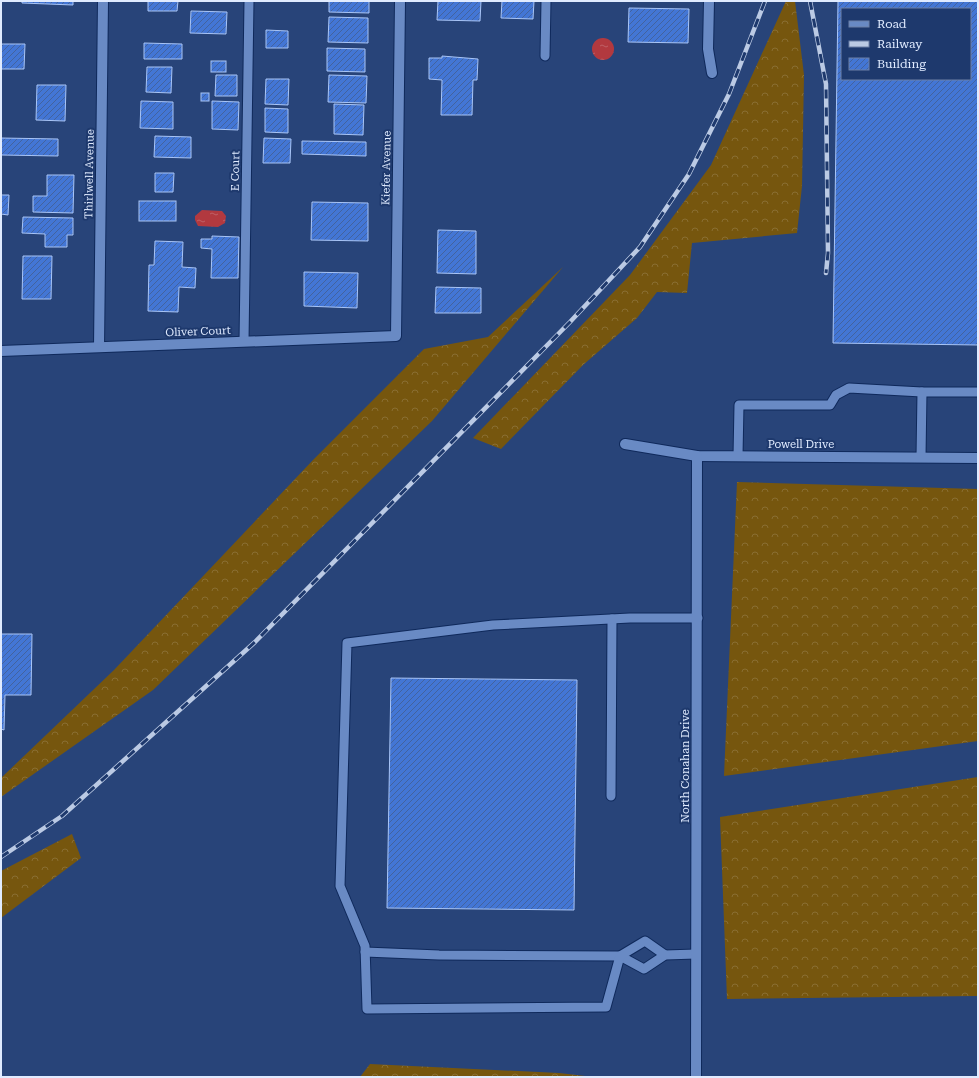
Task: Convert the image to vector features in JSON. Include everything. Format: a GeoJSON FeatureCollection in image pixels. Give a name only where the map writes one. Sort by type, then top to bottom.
{"type":"FeatureCollection","features":[{"type":"Feature","properties":{"kind":"street","name":"Thirlwell Avenue"},"geometry":{"type":"LineString","coordinates":[[99,347],[103,1]]}},
{"type":"Feature","properties":{"kind":"street","name":"Kiefer Avenue"},"geometry":{"type":"LineString","coordinates":[[396,336],[400,1]]}},
{"type":"Feature","properties":{"kind":"street"},"geometry":{"type":"LineString","coordinates":[[709,1],[708,49],[712,73]]}},
{"type":"Feature","properties":{"kind":"street","name":"Oliver Court"},"geometry":{"type":"LineString","coordinates":[[1,351],[396,336]]}},
{"type":"Feature","properties":{"kind":"street","name":"Powell Drive"},"geometry":{"type":"LineString","coordinates":[[624,444],[697,456],[978,458]]}},
{"type":"Feature","properties":{"kind":"street","name":"North Conahan Drive"},"geometry":{"type":"LineString","coordinates":[[696,1077],[698,618],[697,456]]}},
{"type":"Feature","properties":{"kind":"lane","name":"E Court"},"geometry":{"type":"LineString","coordinates":[[244,342],[249,1]]}},
{"type":"Feature","properties":{"kind":"lane"},"geometry":{"type":"LineString","coordinates":[[545,56],[546,1]]}},
{"type":"Feature","properties":{"kind":"lane"},"geometry":{"type":"LineString","coordinates":[[738,456],[739,405],[830,405],[836,394],[849,388],[922,392],[978,392]]}},
{"type":"Feature","properties":{"kind":"lane"},"geometry":{"type":"LineString","coordinates":[[921,457],[922,392]]}},
{"type":"Feature","properties":{"kind":"lane"},"geometry":{"type":"LineString","coordinates":[[665,955],[645,941],[620,956],[606,1007],[367,1009],[365,946],[340,886],[347,643],[493,625],[612,619],[698,618]]}},
{"type":"Feature","properties":{"kind":"lane"},"geometry":{"type":"LineString","coordinates":[[611,796],[612,619]]}},
{"type":"Feature","properties":{"kind":"lane"},"geometry":{"type":"LineString","coordinates":[[365,952],[439,955],[620,956],[644,969],[665,955],[696,954]]}},
{"type":"Feature","properties":{"kind":"green space"},"geometry":{"type":"Polygon","coordinates":[[[786,1],[795,1],[804,75],[802,186],[797,233],[692,243],[687,293],[657,292],[637,318],[583,365],[501,449],[473,438],[630,275],[711,165],[786,1]]]}},
{"type":"Feature","properties":{"kind":"green space"},"geometry":{"type":"Polygon","coordinates":[[[563,267],[432,421],[153,690],[1,797],[1,778],[114,670],[313,460],[424,349],[488,337],[563,267]]]}},
{"type":"Feature","properties":{"kind":"green space"},"geometry":{"type":"Polygon","coordinates":[[[737,482],[978,489],[978,741],[724,776],[737,482]]]}},
{"type":"Feature","properties":{"kind":"green space"},"geometry":{"type":"Polygon","coordinates":[[[978,777],[978,996],[727,999],[720,817],[978,777]]]}},
{"type":"Feature","properties":{"kind":"green space"},"geometry":{"type":"Polygon","coordinates":[[[72,834],[81,858],[1,918],[1,871],[72,834]]]}},
{"type":"Feature","properties":{"kind":"green space"},"geometry":{"type":"Polygon","coordinates":[[[370,1064],[559,1073],[594,1077],[360,1077],[370,1064]]]}},
{"type":"Feature","properties":{"kind":"water"},"geometry":{"type":"Polygon","coordinates":[[[603,38],[611,41],[614,49],[611,57],[603,60],[595,57],[592,49],[595,41],[603,38]]]}},
{"type":"Feature","properties":{"kind":"water"},"geometry":{"type":"Polygon","coordinates":[[[202,210],[222,211],[226,216],[225,223],[218,227],[198,226],[195,216],[202,210]]]}},
{"type":"Feature","properties":{"kind":"building"},"geometry":{"type":"Polygon","coordinates":[[[22,1],[73,1],[73,5],[22,3],[22,1]]]}},
{"type":"Feature","properties":{"kind":"building"},"geometry":{"type":"Polygon","coordinates":[[[148,1],[178,1],[177,11],[148,11],[148,1]]]}},
{"type":"Feature","properties":{"kind":"building"},"geometry":{"type":"Polygon","coordinates":[[[329,1],[369,1],[369,13],[329,12],[329,1]]]}},
{"type":"Feature","properties":{"kind":"building"},"geometry":{"type":"Polygon","coordinates":[[[438,1],[481,1],[480,21],[437,20],[438,1]]]}},
{"type":"Feature","properties":{"kind":"building"},"geometry":{"type":"Polygon","coordinates":[[[502,1],[534,1],[533,19],[501,18],[502,1]]]}},
{"type":"Feature","properties":{"kind":"building"},"geometry":{"type":"Polygon","coordinates":[[[838,1],[978,1],[978,345],[833,343],[838,1]]]}},
{"type":"Feature","properties":{"kind":"building"},"geometry":{"type":"Polygon","coordinates":[[[629,8],[689,9],[688,43],[628,42],[629,8]]]}},
{"type":"Feature","properties":{"kind":"building"},"geometry":{"type":"Polygon","coordinates":[[[191,11],[227,12],[226,34],[190,33],[191,11]]]}},
{"type":"Feature","properties":{"kind":"building"},"geometry":{"type":"Polygon","coordinates":[[[329,17],[368,18],[368,43],[328,42],[329,17]]]}},
{"type":"Feature","properties":{"kind":"building"},"geometry":{"type":"Polygon","coordinates":[[[266,30],[288,31],[288,48],[266,48],[266,30]]]}},
{"type":"Feature","properties":{"kind":"building"},"geometry":{"type":"Polygon","coordinates":[[[144,43],[182,44],[182,59],[144,59],[144,43]]]}},
{"type":"Feature","properties":{"kind":"building"},"geometry":{"type":"Polygon","coordinates":[[[1,44],[25,44],[24,69],[1,69],[1,44]]]}},
{"type":"Feature","properties":{"kind":"building"},"geometry":{"type":"Polygon","coordinates":[[[327,48],[365,49],[365,72],[327,71],[327,48]]]}},
{"type":"Feature","properties":{"kind":"building"},"geometry":{"type":"Polygon","coordinates":[[[442,56],[478,59],[477,80],[473,80],[472,115],[441,115],[442,80],[429,79],[429,58],[442,58],[442,56]]]}},
{"type":"Feature","properties":{"kind":"building"},"geometry":{"type":"Polygon","coordinates":[[[211,61],[226,61],[226,72],[211,72],[211,61]]]}},
{"type":"Feature","properties":{"kind":"building"},"geometry":{"type":"Polygon","coordinates":[[[147,67],[172,67],[171,93],[146,92],[147,67]]]}},
{"type":"Feature","properties":{"kind":"building"},"geometry":{"type":"Polygon","coordinates":[[[216,75],[237,75],[237,96],[215,96],[216,75]]]}},
{"type":"Feature","properties":{"kind":"building"},"geometry":{"type":"Polygon","coordinates":[[[329,75],[367,76],[366,103],[328,102],[329,75]]]}},
{"type":"Feature","properties":{"kind":"building"},"geometry":{"type":"Polygon","coordinates":[[[266,79],[289,79],[288,105],[265,104],[266,79]]]}},
{"type":"Feature","properties":{"kind":"building"},"geometry":{"type":"Polygon","coordinates":[[[37,85],[66,85],[65,121],[36,120],[37,85]]]}},
{"type":"Feature","properties":{"kind":"building"},"geometry":{"type":"Polygon","coordinates":[[[201,93],[209,93],[209,101],[201,101],[201,93]]]}},
{"type":"Feature","properties":{"kind":"building"},"geometry":{"type":"Polygon","coordinates":[[[141,101],[173,102],[173,129],[140,128],[141,101]]]}},
{"type":"Feature","properties":{"kind":"building"},"geometry":{"type":"Polygon","coordinates":[[[212,101],[239,102],[238,130],[212,129],[212,101]]]}},
{"type":"Feature","properties":{"kind":"building"},"geometry":{"type":"Polygon","coordinates":[[[334,104],[364,105],[363,135],[334,134],[334,104]]]}},
{"type":"Feature","properties":{"kind":"building"},"geometry":{"type":"Polygon","coordinates":[[[265,108],[288,109],[288,133],[265,132],[265,108]]]}},
{"type":"Feature","properties":{"kind":"building"},"geometry":{"type":"Polygon","coordinates":[[[155,136],[191,137],[191,158],[154,157],[155,136]]]}},
{"type":"Feature","properties":{"kind":"building"},"geometry":{"type":"Polygon","coordinates":[[[1,138],[58,139],[58,156],[1,155],[1,138]]]}},
{"type":"Feature","properties":{"kind":"building"},"geometry":{"type":"Polygon","coordinates":[[[264,138],[291,139],[290,163],[263,163],[264,138]]]}},
{"type":"Feature","properties":{"kind":"building"},"geometry":{"type":"Polygon","coordinates":[[[302,141],[366,142],[366,156],[302,154],[302,141]]]}},
{"type":"Feature","properties":{"kind":"building"},"geometry":{"type":"Polygon","coordinates":[[[155,173],[174,173],[173,192],[155,192],[155,173]]]}},
{"type":"Feature","properties":{"kind":"building"},"geometry":{"type":"Polygon","coordinates":[[[47,175],[74,175],[73,213],[33,212],[33,196],[47,196],[47,175]]]}},
{"type":"Feature","properties":{"kind":"building"},"geometry":{"type":"Polygon","coordinates":[[[1,195],[9,195],[8,215],[1,214],[1,195]]]}},
{"type":"Feature","properties":{"kind":"building"},"geometry":{"type":"Polygon","coordinates":[[[139,201],[176,201],[176,221],[139,221],[139,201]]]}},
{"type":"Feature","properties":{"kind":"building"},"geometry":{"type":"Polygon","coordinates":[[[312,202],[368,203],[368,241],[311,240],[312,202]]]}},
{"type":"Feature","properties":{"kind":"building"},"geometry":{"type":"Polygon","coordinates":[[[23,217],[73,218],[73,235],[67,235],[67,247],[45,247],[45,234],[22,233],[23,217]]]}},
{"type":"Feature","properties":{"kind":"building"},"geometry":{"type":"Polygon","coordinates":[[[438,230],[476,231],[476,274],[437,273],[438,230]]]}},
{"type":"Feature","properties":{"kind":"building"},"geometry":{"type":"Polygon","coordinates":[[[212,236],[239,237],[238,278],[211,278],[212,249],[201,248],[201,239],[212,239],[212,236]]]}},
{"type":"Feature","properties":{"kind":"building"},"geometry":{"type":"Polygon","coordinates":[[[155,241],[183,242],[182,267],[196,268],[195,288],[179,287],[178,312],[148,311],[149,265],[154,265],[155,241]]]}},
{"type":"Feature","properties":{"kind":"building"},"geometry":{"type":"Polygon","coordinates":[[[23,256],[52,256],[51,299],[22,299],[23,256]]]}},
{"type":"Feature","properties":{"kind":"building"},"geometry":{"type":"Polygon","coordinates":[[[304,272],[358,273],[357,308],[304,306],[304,272]]]}},
{"type":"Feature","properties":{"kind":"building"},"geometry":{"type":"Polygon","coordinates":[[[436,287],[481,288],[481,313],[435,313],[436,287]]]}},
{"type":"Feature","properties":{"kind":"building"},"geometry":{"type":"Polygon","coordinates":[[[1,634],[32,634],[31,695],[5,695],[4,730],[1,729],[1,634]]]}},
{"type":"Feature","properties":{"kind":"building"},"geometry":{"type":"Polygon","coordinates":[[[391,678],[577,680],[574,910],[387,908],[391,678]]]}},
{"type":"Feature","properties":{"kind":"railway"},"geometry":{"type":"LineString","coordinates":[[1,857],[62,816],[255,642],[570,322],[640,247],[689,174],[729,94],[765,1]]}},
{"type":"Feature","properties":{"kind":"railway"},"geometry":{"type":"LineString","coordinates":[[810,1],[826,84],[828,253],[826,273]]}}]}
